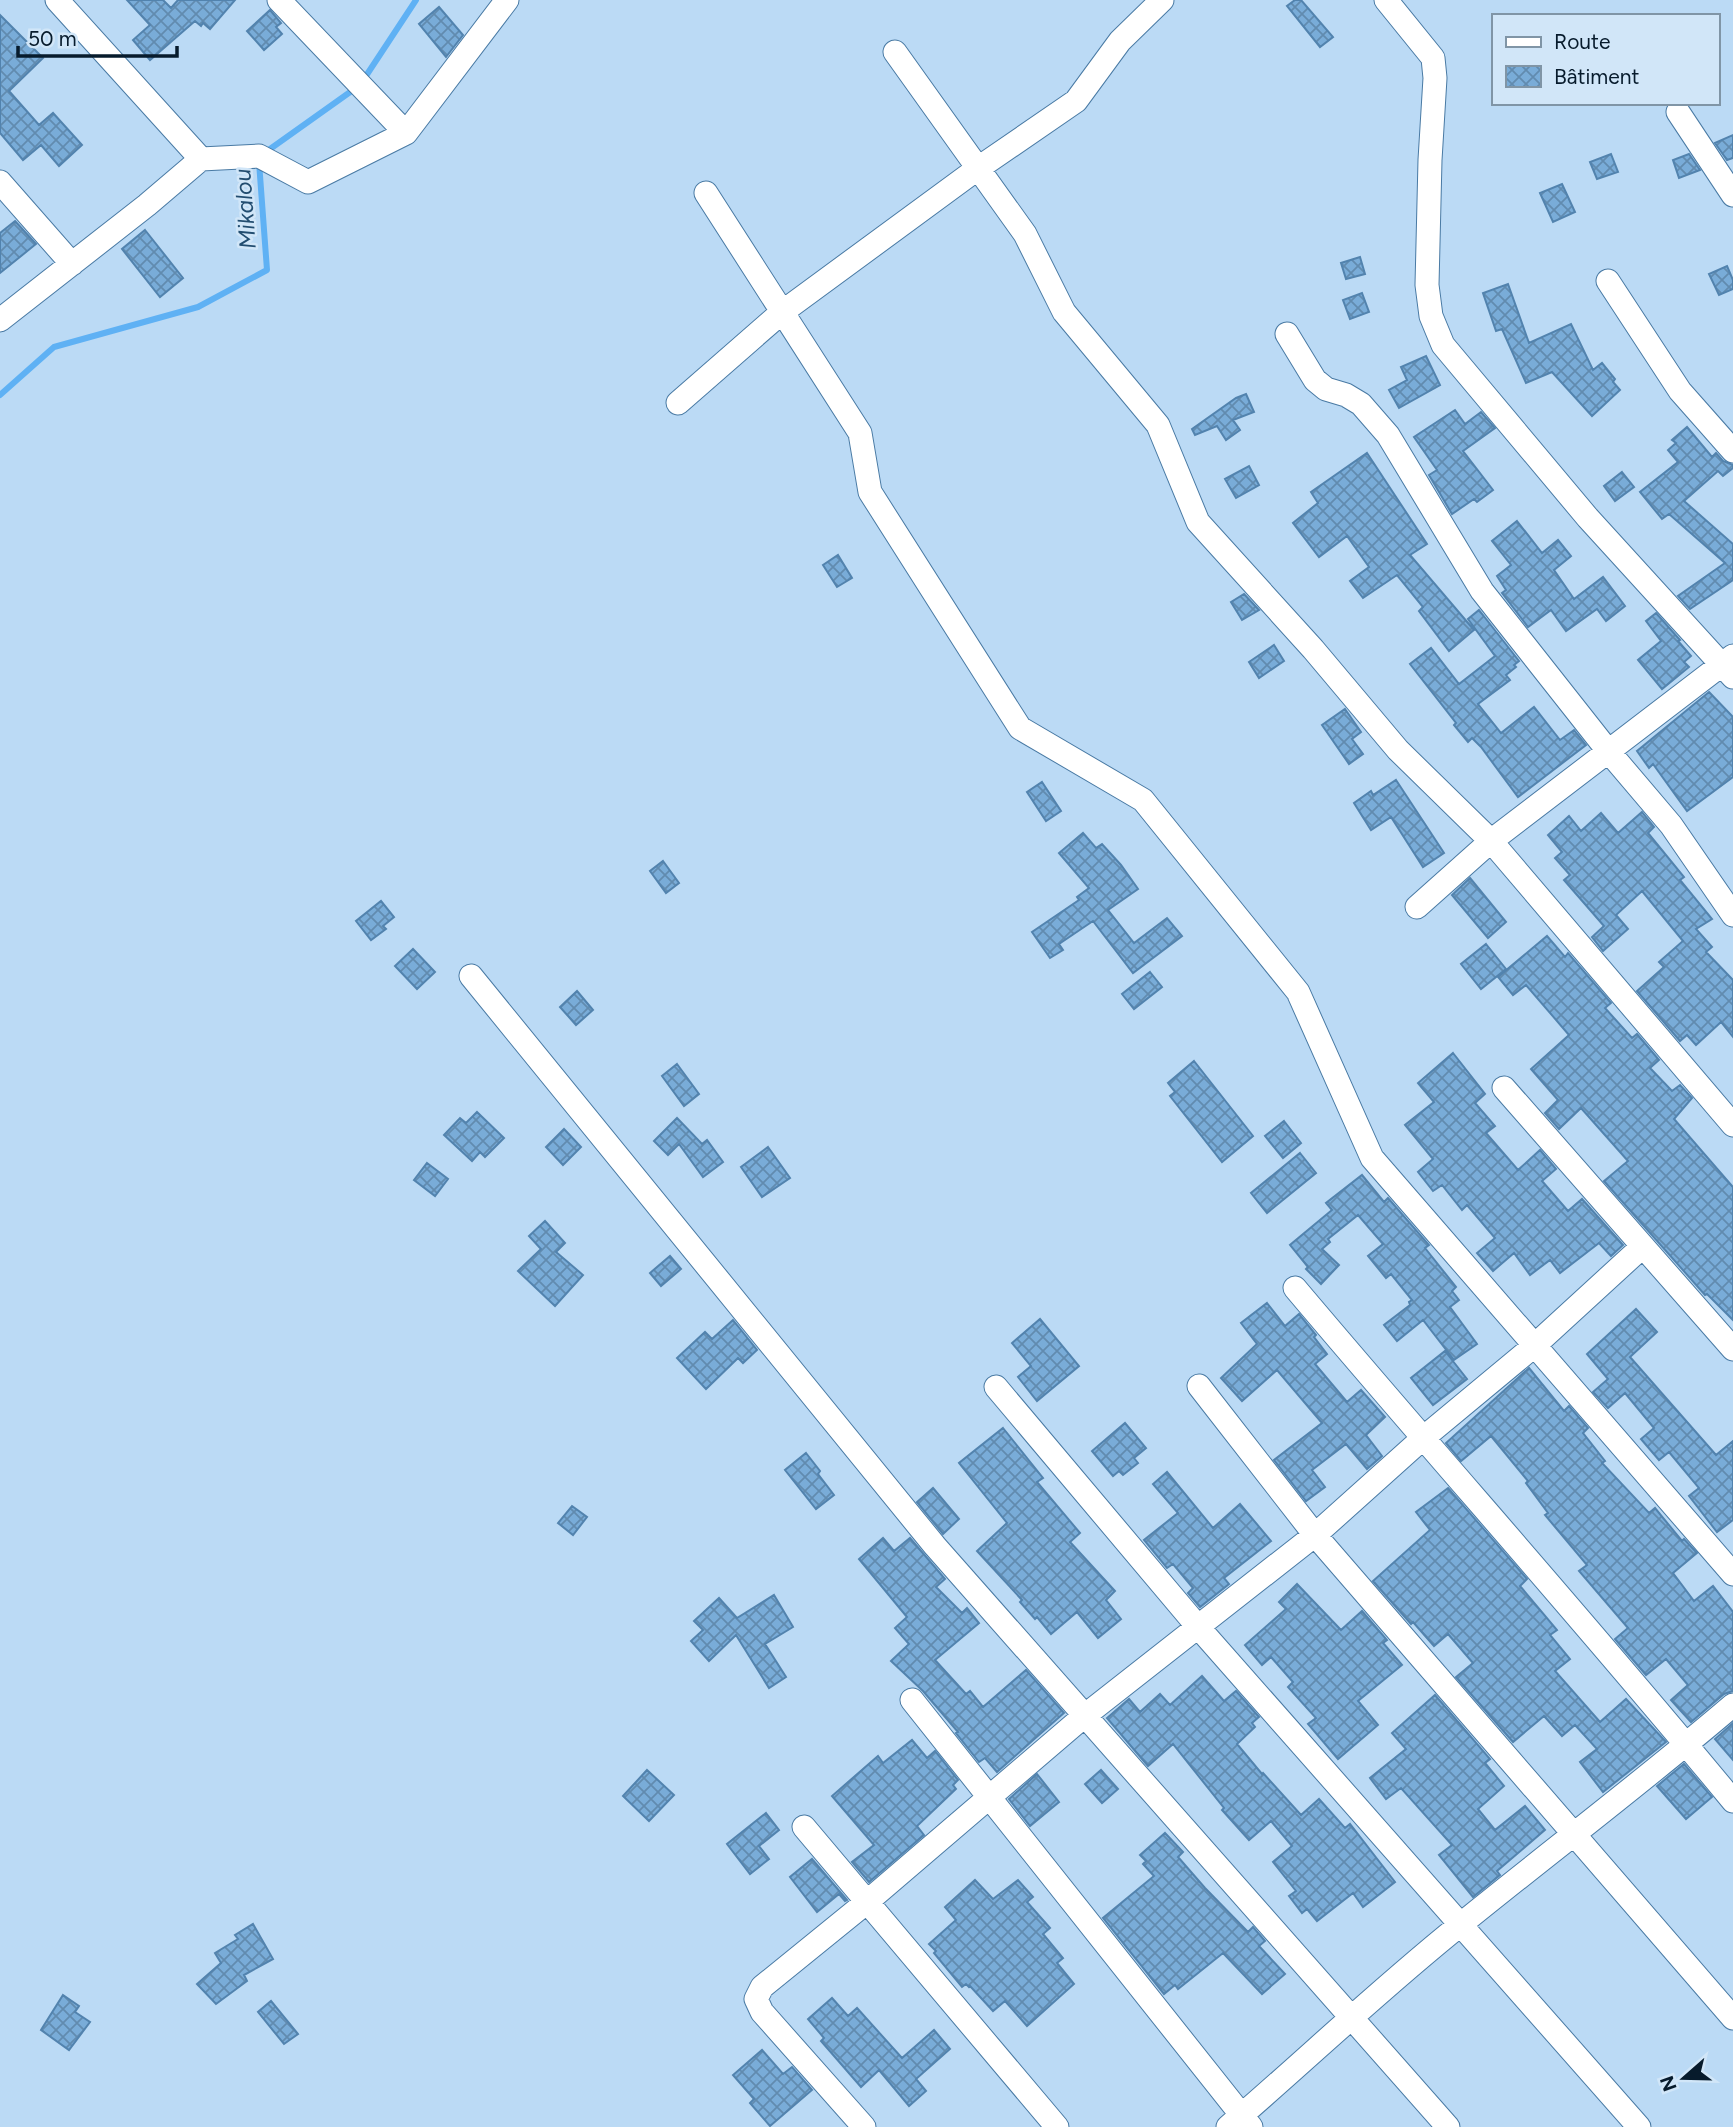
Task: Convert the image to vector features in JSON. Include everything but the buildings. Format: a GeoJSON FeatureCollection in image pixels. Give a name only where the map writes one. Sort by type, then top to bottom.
{"type":"FeatureCollection","features":[{"type":"Feature","properties":{"kind":"street"},"geometry":{"type":"LineString","coordinates":[[57,0],[201,159]]}},
{"type":"Feature","properties":{"kind":"street"},"geometry":{"type":"LineString","coordinates":[[279,0],[406,133]]}},
{"type":"Feature","properties":{"kind":"street"},"geometry":{"type":"LineString","coordinates":[[0,320],[201,159],[259,156],[308,182],[406,133],[507,0]]}},
{"type":"Feature","properties":{"kind":"street"},"geometry":{"type":"LineString","coordinates":[[678,404],[781,313],[977,169],[1076,101],[1120,41],[1162,0]]}},
{"type":"Feature","properties":{"kind":"street"},"geometry":{"type":"LineString","coordinates":[[1386,0],[1433,58],[1435,78],[1427,285],[1431,316],[1443,345],[1588,518],[1730,666],[1609,752],[1491,842],[1417,907]]}},
{"type":"Feature","properties":{"kind":"street"},"geometry":{"type":"LineString","coordinates":[[895,52],[1025,234],[1064,312],[1158,425],[1198,522],[1313,649],[1398,750],[1491,842],[1733,1125]]}},
{"type":"Feature","properties":{"kind":"street"},"geometry":{"type":"LineString","coordinates":[[1678,112],[1733,195]]}},
{"type":"Feature","properties":{"kind":"street"},"geometry":{"type":"LineString","coordinates":[[0,182],[72,264]]}},
{"type":"Feature","properties":{"kind":"street"},"geometry":{"type":"LineString","coordinates":[[706,193],[860,433],[870,492],[1020,728],[1143,800],[1298,992],[1371,1158],[1733,1574]]}},
{"type":"Feature","properties":{"kind":"street"},"geometry":{"type":"LineString","coordinates":[[1608,281],[1680,391],[1733,452]]}},
{"type":"Feature","properties":{"kind":"street"},"geometry":{"type":"LineString","coordinates":[[1287,334],[1315,380],[1326,389],[1346,394],[1361,404],[1388,435],[1482,591],[1609,752],[1671,825],[1733,915]]}},
{"type":"Feature","properties":{"kind":"street"},"geometry":{"type":"LineString","coordinates":[[471,976],[935,1546],[1083,1717],[1352,2016],[1448,2127]]}},
{"type":"Feature","properties":{"kind":"street"},"geometry":{"type":"LineString","coordinates":[[1504,1088],[1733,1349]]}},
{"type":"Feature","properties":{"kind":"street"},"geometry":{"type":"LineString","coordinates":[[864,2127],[762,2012],[756,2000],[762,1987],[868,1901],[1083,1717],[1315,1535],[1422,1439],[1534,1346],[1642,1247]]}},
{"type":"Feature","properties":{"kind":"street"},"geometry":{"type":"LineString","coordinates":[[1295,1288],[1422,1439],[1594,1634],[1733,1801]]}},
{"type":"Feature","properties":{"kind":"street"},"geometry":{"type":"LineString","coordinates":[[1199,1386],[1315,1535],[1733,2018]]}},
{"type":"Feature","properties":{"kind":"street"},"geometry":{"type":"LineString","coordinates":[[996,1387],[1199,1628],[1639,2127]]}},
{"type":"Feature","properties":{"kind":"street"},"geometry":{"type":"LineString","coordinates":[[912,1700],[1240,2123],[1352,2016],[1733,1705]]}},
{"type":"Feature","properties":{"kind":"street"},"geometry":{"type":"LineString","coordinates":[[804,1827],[1057,2127]]}},
{"type":"Feature","properties":{"kind":"waterway","name":"Mikalou"},"geometry":{"type":"LineString","coordinates":[[263,154],[360,85],[416,0]]}},
{"type":"Feature","properties":{"kind":"waterway","name":"Mikalou"},"geometry":{"type":"LineString","coordinates":[[0,395],[54,347],[198,307],[267,270],[259,162]]}}]}
